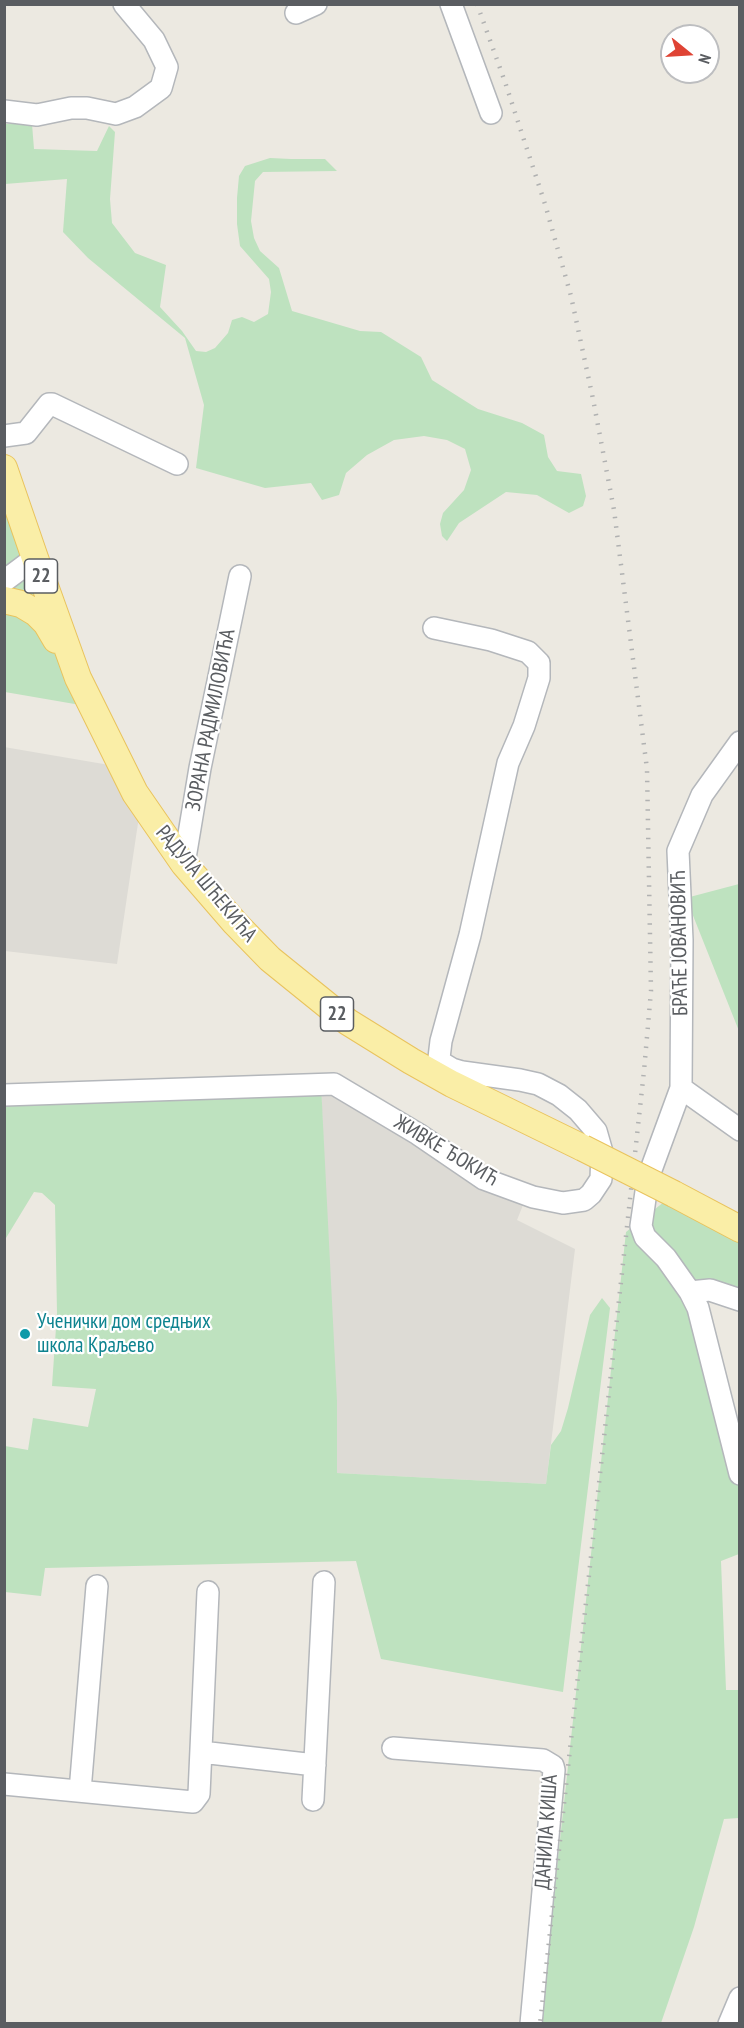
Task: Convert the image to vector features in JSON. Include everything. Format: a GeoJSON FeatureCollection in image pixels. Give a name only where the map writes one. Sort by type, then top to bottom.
{"type":"FeatureCollection","features":[{"type":"Feature","properties":{"kind":"main road","name":"РАДУЛА ШЋЕКИЋА"},"geometry":{"type":"LineString","coordinates":[[4,468],[78,678],[135,793],[184,864],[270,959],[348,1022],[437,1076],[740,1229]]}},
{"type":"Feature","properties":{"kind":"main road"},"geometry":{"type":"LineString","coordinates":[[4,600],[26,606],[41,618],[55,638],[70,669],[78,678]]}},
{"type":"Feature","properties":{"kind":"street"},"geometry":{"type":"LineString","coordinates":[[4,111],[37,115],[71,108],[87,108],[116,114],[135,108],[161,88],[167,67],[154,40],[124,4]]}},
{"type":"Feature","properties":{"kind":"street"},"geometry":{"type":"LineString","coordinates":[[296,13],[316,4]]}},
{"type":"Feature","properties":{"kind":"street"},"geometry":{"type":"LineString","coordinates":[[452,4],[491,113]]}},
{"type":"Feature","properties":{"kind":"street"},"geometry":{"type":"LineString","coordinates":[[4,436],[26,433],[49,404],[52,404],[177,464]]}},
{"type":"Feature","properties":{"kind":"street"},"geometry":{"type":"LineString","coordinates":[[4,581],[35,558]]}},
{"type":"Feature","properties":{"kind":"street","name":"ЗОРАНА РАДМИЛОВИЋА"},"geometry":{"type":"LineString","coordinates":[[184,864],[200,768],[240,576]]}},
{"type":"Feature","properties":{"kind":"street","name":"ЖИВКЕ ЂОКИЋ"},"geometry":{"type":"LineString","coordinates":[[4,1095],[334,1084],[418,1134],[484,1179],[533,1197],[563,1203],[584,1200],[591,1194],[601,1179],[602,1152],[596,1131],[578,1110],[559,1095],[538,1084],[462,1072],[442,1063],[439,1058],[441,1041],[470,935],[508,763],[524,726],[539,678],[539,663],[528,652],[491,640],[434,628]]}},
{"type":"Feature","properties":{"kind":"street","name":"БРАЋЕ ЈОВАНОВИЋ"},"geometry":{"type":"LineString","coordinates":[[740,742],[702,795],[678,851],[682,940],[681,1088],[652,1168],[641,1226],[645,1237],[666,1258],[690,1292],[700,1314],[740,1474]]}},
{"type":"Feature","properties":{"kind":"street"},"geometry":{"type":"LineString","coordinates":[[681,1088],[740,1130]]}},
{"type":"Feature","properties":{"kind":"street"},"geometry":{"type":"LineString","coordinates":[[690,1292],[710,1290],[740,1300]]}},
{"type":"Feature","properties":{"kind":"street"},"geometry":{"type":"LineString","coordinates":[[313,1800],[324,1582]]}},
{"type":"Feature","properties":{"kind":"street"},"geometry":{"type":"LineString","coordinates":[[80,1791],[97,1586]]}},
{"type":"Feature","properties":{"kind":"street"},"geometry":{"type":"LineString","coordinates":[[4,1784],[193,1802],[199,1794],[208,1592]]}},
{"type":"Feature","properties":{"kind":"street","name":"ДАНИЛА КИША"},"geometry":{"type":"LineString","coordinates":[[393,1748],[543,1760],[553,1766],[531,2024]]}},
{"type":"Feature","properties":{"kind":"street"},"geometry":{"type":"LineString","coordinates":[[201,1752],[315,1765]]}},
{"type":"Feature","properties":{"kind":"street"},"geometry":{"type":"LineString","coordinates":[[729,2024],[740,1998]]}},
{"type":"Feature","properties":{"kind":"shaded area"},"geometry":{"type":"Polygon","coordinates":[[[4,747],[121,767],[141,803],[117,964],[5,951],[4,747]]]}},
{"type":"Feature","properties":{"kind":"shaded area"},"geometry":{"type":"Polygon","coordinates":[[[321,1084],[527,1195],[517,1220],[575,1249],[546,1484],[336,1473],[321,1084]]]}},
{"type":"Feature","properties":{"kind":"green space"},"geometry":{"type":"Polygon","coordinates":[[[5,124],[32,124],[34,149],[97,151],[109,126],[115,132],[110,199],[112,223],[135,253],[166,265],[160,307],[182,331],[196,351],[206,352],[215,348],[228,333],[232,320],[242,317],[254,322],[268,314],[271,292],[269,279],[240,246],[237,198],[239,176],[245,166],[270,158],[325,159],[337,171],[263,172],[255,181],[251,221],[254,238],[260,251],[279,268],[292,311],[360,331],[381,332],[421,357],[432,380],[478,409],[522,423],[544,435],[548,457],[557,471],[581,474],[586,496],[583,506],[569,513],[537,495],[506,492],[459,523],[447,541],[442,536],[440,524],[443,513],[464,490],[471,470],[465,449],[447,440],[424,436],[394,440],[367,455],[346,473],[339,495],[322,500],[311,483],[265,488],[196,468],[204,405],[185,338],[88,258],[63,232],[67,179],[5,184],[5,124]]]}},
{"type":"Feature","properties":{"kind":"green space"},"geometry":{"type":"Polygon","coordinates":[[[4,472],[92,707],[5,692],[4,472]]]}},
{"type":"Feature","properties":{"kind":"green space"},"geometry":{"type":"Polygon","coordinates":[[[739,884],[739,1031],[686,898],[739,884]]]}},
{"type":"Feature","properties":{"kind":"green space"},"geometry":{"type":"Polygon","coordinates":[[[321,1084],[337,1401],[337,1473],[546,1484],[551,1445],[561,1431],[568,1408],[590,1315],[602,1298],[610,1308],[563,1692],[381,1659],[356,1561],[45,1568],[41,1596],[5,1592],[5,1446],[28,1450],[33,1418],[88,1427],[96,1389],[52,1386],[57,1313],[55,1205],[42,1193],[34,1192],[5,1237],[4,1097],[321,1084]]]}},
{"type":"Feature","properties":{"kind":"green space"},"geometry":{"type":"Polygon","coordinates":[[[674,1194],[739,1230],[739,1300],[702,1289],[739,1435],[739,1554],[721,1561],[726,1690],[739,1690],[739,1818],[724,1819],[694,1927],[661,2023],[540,2024],[626,1232],[674,1194]]]}},
{"type":"Feature","properties":{"kind":"railway"},"geometry":{"type":"LineString","coordinates":[[477,4],[545,204],[571,296],[614,510],[647,769],[651,991],[540,2024]]}},
{"type":"Feature","properties":{"kind":"place","name":"Ученички дом средњих школа Краљево"},"geometry":{"type":"Point","coordinates":[25,1334]}}]}
